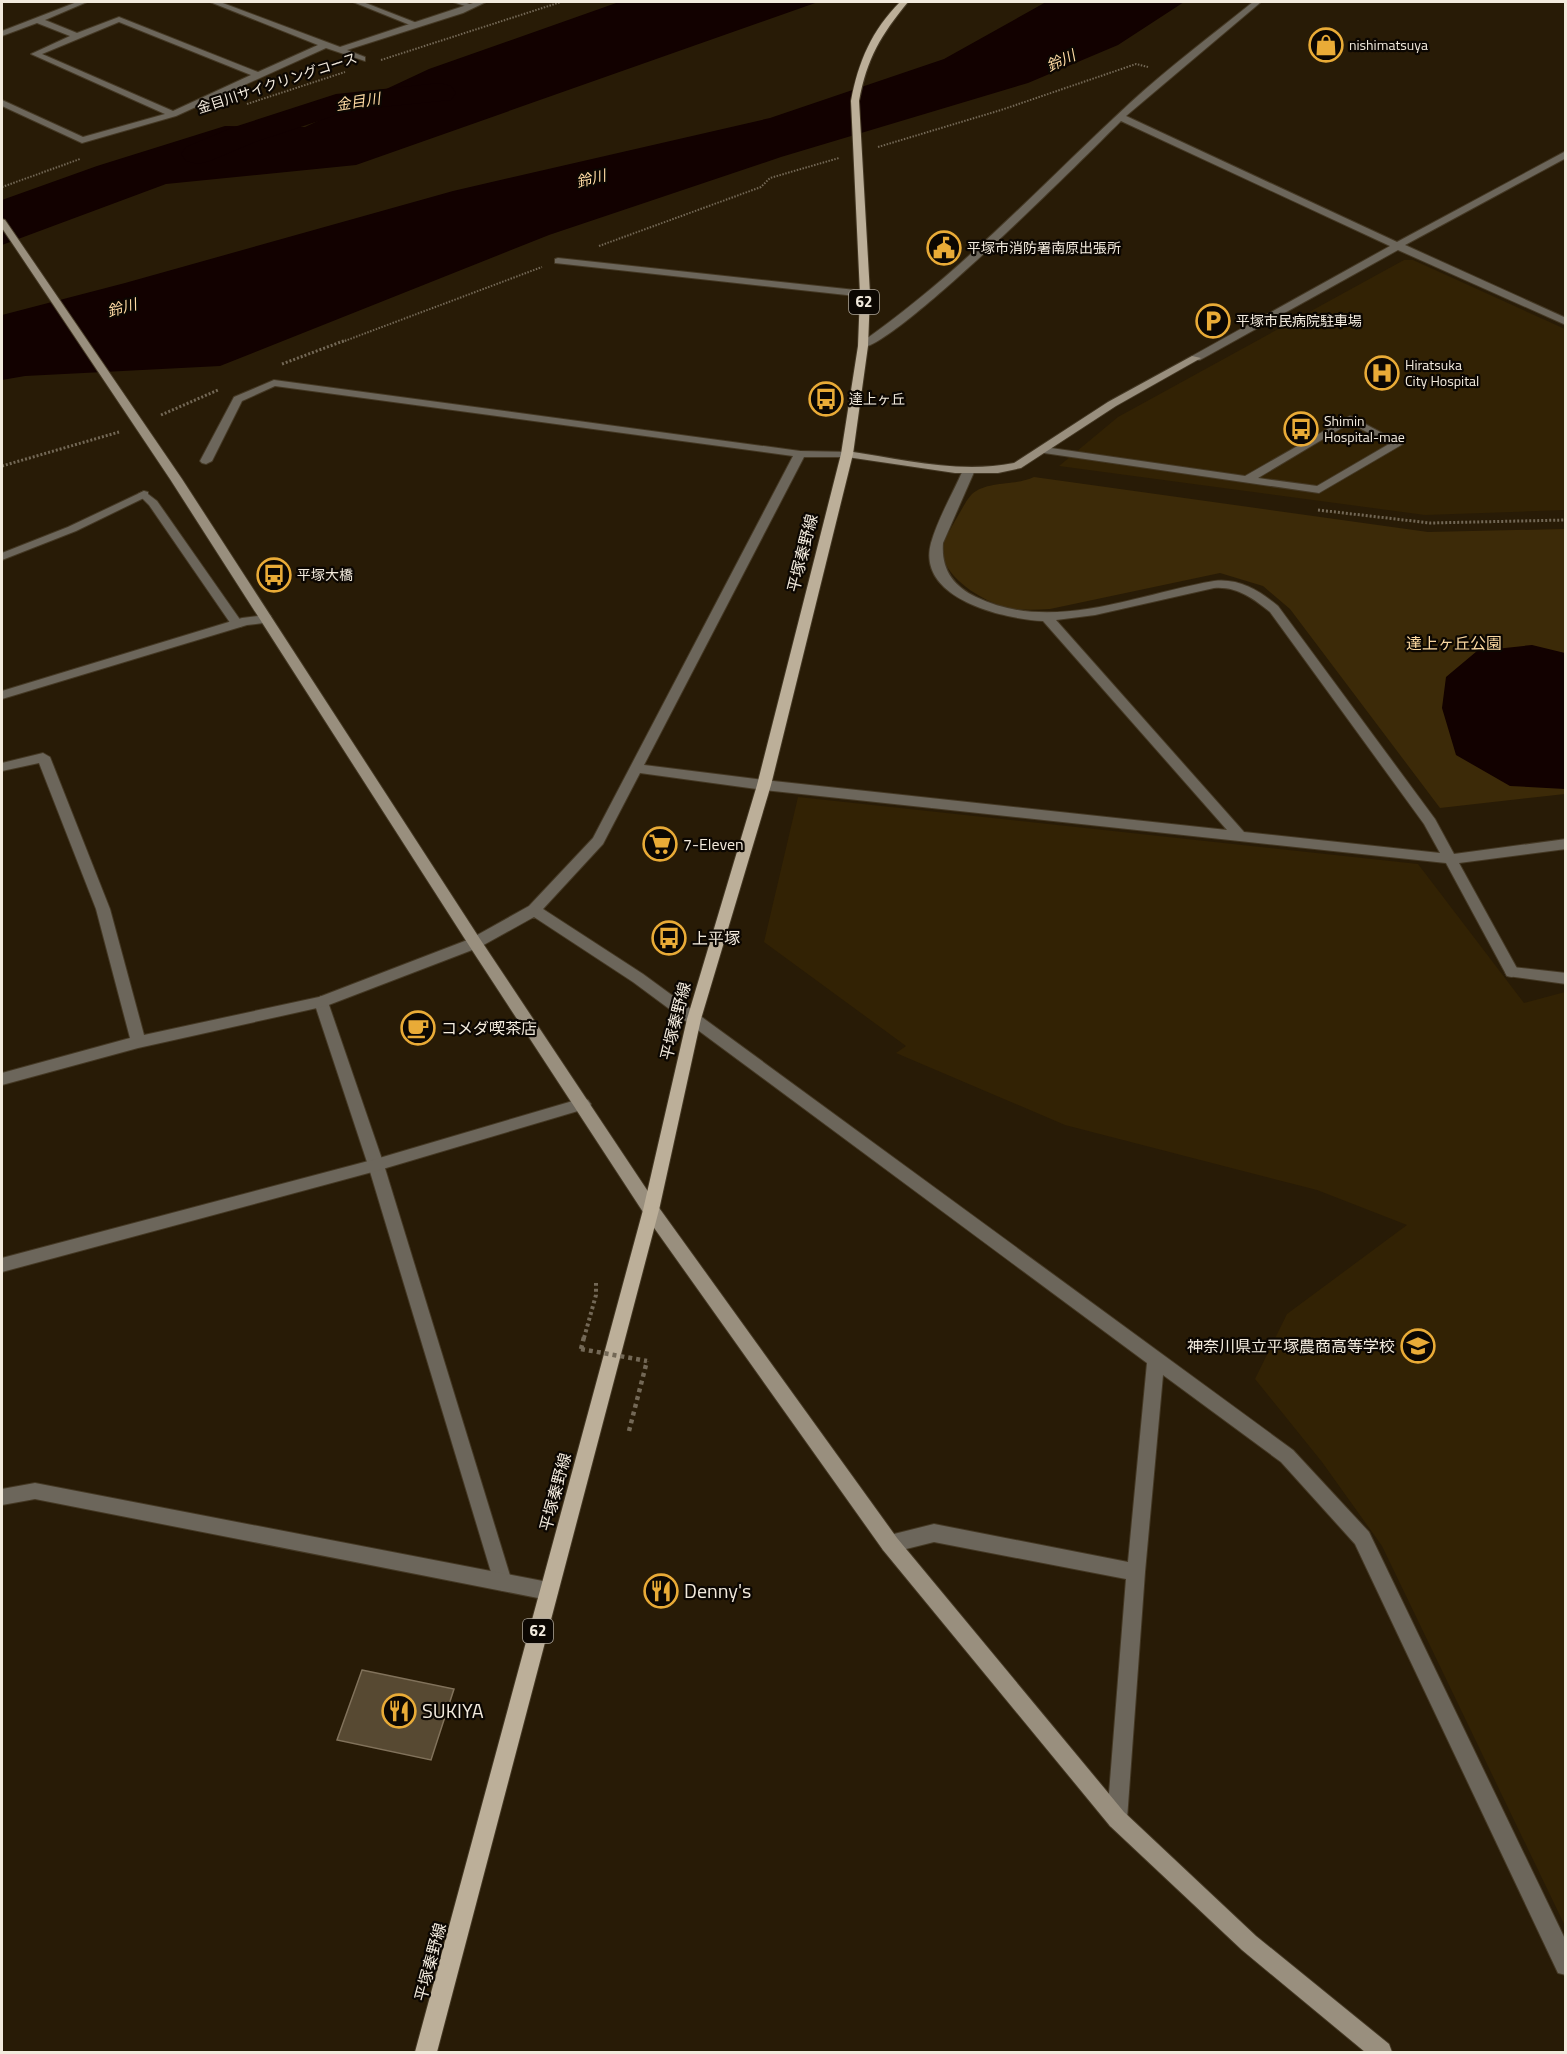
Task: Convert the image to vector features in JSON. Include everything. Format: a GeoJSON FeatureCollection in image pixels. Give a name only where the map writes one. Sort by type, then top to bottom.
{"type":"FeatureCollection","features":[{"type":"Feature","properties":{"kind":"main road","name":"平塚秦野線"},"geometry":{"type":"LineString","coordinates":[[426,2052],[651,1210],[694,1019],[764,785],[847,454],[863,346],[865,294],[855,101],[866,55],[884,23],[904,2]]}},
{"type":"Feature","properties":{"kind":"street"},"geometry":{"type":"LineString","coordinates":[[3,32],[83,2]]}},
{"type":"Feature","properties":{"kind":"street"},"geometry":{"type":"LineString","coordinates":[[214,2],[362,58]]}},
{"type":"Feature","properties":{"kind":"street"},"geometry":{"type":"LineString","coordinates":[[357,2],[418,25]]}},
{"type":"Feature","properties":{"kind":"street"},"geometry":{"type":"LineString","coordinates":[[458,2],[471,6]]}},
{"type":"Feature","properties":{"kind":"street"},"geometry":{"type":"LineString","coordinates":[[340,50],[482,2]]}},
{"type":"Feature","properties":{"kind":"street"},"geometry":{"type":"LineString","coordinates":[[863,346],[927,299],[1056,181],[1120,117],[1257,2]]}},
{"type":"Feature","properties":{"kind":"street"},"geometry":{"type":"LineString","coordinates":[[173,114],[35,54],[118,19],[258,75]]}},
{"type":"Feature","properties":{"kind":"street"},"geometry":{"type":"LineString","coordinates":[[37,20],[77,36]]}},
{"type":"Feature","properties":{"kind":"street"},"geometry":{"type":"LineString","coordinates":[[2,103],[82,140],[173,114],[325,45]]}},
{"type":"Feature","properties":{"kind":"street"},"geometry":{"type":"LineString","coordinates":[[1120,117],[1566,322]]}},
{"type":"Feature","properties":{"kind":"street"},"geometry":{"type":"LineString","coordinates":[[206,461],[238,399],[274,383],[800,453],[847,454],[969,470],[1006,470],[1044,450],[1112,404],[1398,246],[1406,239],[1566,154]]}},
{"type":"Feature","properties":{"kind":"street"},"geometry":{"type":"LineString","coordinates":[[2,222],[267,619],[475,943],[651,1210],[890,1544],[1117,1819],[1248,1943],[1381,2052]]}},
{"type":"Feature","properties":{"kind":"street"},"geometry":{"type":"LineString","coordinates":[[558,261],[865,294]]}},
{"type":"Feature","properties":{"kind":"street"},"geometry":{"type":"LineString","coordinates":[[1044,450],[1246,480],[1319,490],[1397,444],[1350,419],[1246,480]]}},
{"type":"Feature","properties":{"kind":"street"},"geometry":{"type":"LineString","coordinates":[[2,1079],[138,1042],[321,1002],[475,943],[534,910],[598,841],[800,453]]}},
{"type":"Feature","properties":{"kind":"street"},"geometry":{"type":"LineString","coordinates":[[969,470],[937,543],[935,556],[938,569],[946,582],[979,606],[1002,615],[1047,618],[1224,584],[1255,593],[1274,609],[1430,822],[1512,972],[1566,979]]}},
{"type":"Feature","properties":{"kind":"street"},"geometry":{"type":"LineString","coordinates":[[2,556],[72,530],[144,494],[153,503],[237,624]]}},
{"type":"Feature","properties":{"kind":"street"},"geometry":{"type":"LineString","coordinates":[[1047,618],[1240,836]]}},
{"type":"Feature","properties":{"kind":"street"},"geometry":{"type":"LineString","coordinates":[[2,695],[237,624],[267,619]]}},
{"type":"Feature","properties":{"kind":"street"},"geometry":{"type":"LineString","coordinates":[[2,767],[43,757],[103,909],[138,1042]]}},
{"type":"Feature","properties":{"kind":"street"},"geometry":{"type":"LineString","coordinates":[[636,768],[764,785],[1450,859],[1566,844]]}},
{"type":"Feature","properties":{"kind":"street"},"geometry":{"type":"LineString","coordinates":[[534,910],[638,978],[1156,1362],[1287,1456],[1362,1538],[1566,1965]]}},
{"type":"Feature","properties":{"kind":"street"},"geometry":{"type":"LineString","coordinates":[[321,1002],[376,1165],[503,1582]]}},
{"type":"Feature","properties":{"kind":"street"},"geometry":{"type":"LineString","coordinates":[[2,1265],[376,1165],[583,1104]]}},
{"type":"Feature","properties":{"kind":"street"},"geometry":{"type":"LineString","coordinates":[[1117,1819],[1136,1572],[1156,1362]]}},
{"type":"Feature","properties":{"kind":"street"},"geometry":{"type":"LineString","coordinates":[[2,1497],[35,1491],[548,1591]]}},
{"type":"Feature","properties":{"kind":"street"},"geometry":{"type":"LineString","coordinates":[[890,1544],[934,1533],[1136,1572]]}},
{"type":"Feature","properties":{"kind":"path","name":"金目川サイクリングコース"},"geometry":{"type":"LineString","coordinates":[[380,60],[561,2]]}},
{"type":"Feature","properties":{"kind":"path"},"geometry":{"type":"LineString","coordinates":[[859,150],[1001,110],[1136,64],[1172,73]]}},
{"type":"Feature","properties":{"kind":"path","name":"金目川サイクリングコース"},"geometry":{"type":"LineString","coordinates":[[247,104],[349,70]]}},
{"type":"Feature","properties":{"kind":"path"},"geometry":{"type":"LineString","coordinates":[[2,187],[89,155]]}},
{"type":"Feature","properties":{"kind":"path"},"geometry":{"type":"LineString","coordinates":[[2,466],[120,431]]}},
{"type":"Feature","properties":{"kind":"path"},"geometry":{"type":"LineString","coordinates":[[596,1283],[596,1295],[581,1349],[647,1361],[629,1431]]}},
{"type":"Feature","properties":{"kind":"shaded area","name":"Hiratsuka City Hospital"},"geometry":{"type":"Polygon","coordinates":[[[1404,260],[1413,260],[1565,329],[1565,510],[1425,515],[1059,466],[1118,417],[1404,260]]]}},
{"type":"Feature","properties":{"kind":"shaded area","name":"神奈川県立平塚農商高等学校"},"geometry":{"type":"Polygon","coordinates":[[[798,797],[1418,864],[1524,1003],[1565,992],[1565,1926],[1382,1546],[1322,1462],[1255,1379],[1287,1314],[1407,1225],[1317,1190],[1065,1125],[896,1053],[906,1046],[764,942],[798,797]]]}},
{"type":"Feature","properties":{"kind":"green space","name":"達上ヶ丘公園"},"geometry":{"type":"Polygon","coordinates":[[[1034,477],[1428,532],[1565,529],[1565,794],[1440,808],[1290,609],[1263,586],[1220,573],[1036,610],[1002,606],[978,595],[960,582],[946,565],[943,546],[947,536],[972,494],[986,487],[1034,477]]]}},
{"type":"Feature","properties":{"kind":"water"},"geometry":{"type":"Polygon","coordinates":[[[619,2],[818,2],[356,165],[166,184],[2,245],[2,200],[97,166],[225,126],[305,127],[429,69],[619,2]]]}},
{"type":"Feature","properties":{"kind":"water","name":"鈴川"},"geometry":{"type":"Polygon","coordinates":[[[1046,2],[1184,2],[1118,45],[1028,83],[781,157],[549,235],[220,366],[25,376],[2,380],[2,315],[453,191],[770,118],[944,59],[1046,2]]]}},
{"type":"Feature","properties":{"kind":"water"},"geometry":{"type":"Polygon","coordinates":[[[1532,645],[1565,653],[1565,789],[1510,786],[1456,755],[1442,708],[1446,677],[1477,651],[1532,645]]]}},
{"type":"Feature","properties":{"kind":"building"},"geometry":{"type":"Polygon","coordinates":[[[362,1670],[454,1689],[431,1760],[337,1740],[362,1670]]]}},
{"type":"Feature","properties":{"kind":"waterway","name":"金目川"},"geometry":{"type":"LineString","coordinates":[[198,154],[243,135],[348,101],[440,93]]}},
{"type":"Feature","properties":{"kind":"place","name":"nishimatsuya"},"geometry":{"type":"Point","coordinates":[1326,45]}},
{"type":"Feature","properties":{"kind":"place","name":"平塚市消防署南原出張所"},"geometry":{"type":"Point","coordinates":[944,248]}},
{"type":"Feature","properties":{"kind":"place","name":"平塚市民病院駐車場"},"geometry":{"type":"Point","coordinates":[1213,321]}},
{"type":"Feature","properties":{"kind":"place","name":"Hiratsuka City Hospital"},"geometry":{"type":"Point","coordinates":[1382,373]}},
{"type":"Feature","properties":{"kind":"place","name":"達上ヶ丘"},"geometry":{"type":"Point","coordinates":[826,399]}},
{"type":"Feature","properties":{"kind":"place","name":"Shimin Hospital-mae"},"geometry":{"type":"Point","coordinates":[1301,429]}},
{"type":"Feature","properties":{"kind":"place","name":"平塚大橋"},"geometry":{"type":"Point","coordinates":[274,575]}},
{"type":"Feature","properties":{"kind":"place","name":"7-Eleven"},"geometry":{"type":"Point","coordinates":[660,844]}},
{"type":"Feature","properties":{"kind":"place","name":"上平塚"},"geometry":{"type":"Point","coordinates":[669,938]}},
{"type":"Feature","properties":{"kind":"place","name":"コメダ喫茶店"},"geometry":{"type":"Point","coordinates":[418,1028]}},
{"type":"Feature","properties":{"kind":"place","name":"神奈川県立平塚農商高等学校"},"geometry":{"type":"Point","coordinates":[1418,1346]}},
{"type":"Feature","properties":{"kind":"place","name":"Denny's"},"geometry":{"type":"Point","coordinates":[661,1591]}},
{"type":"Feature","properties":{"kind":"place","name":"SUKIYA"},"geometry":{"type":"Point","coordinates":[399,1711]}}]}
